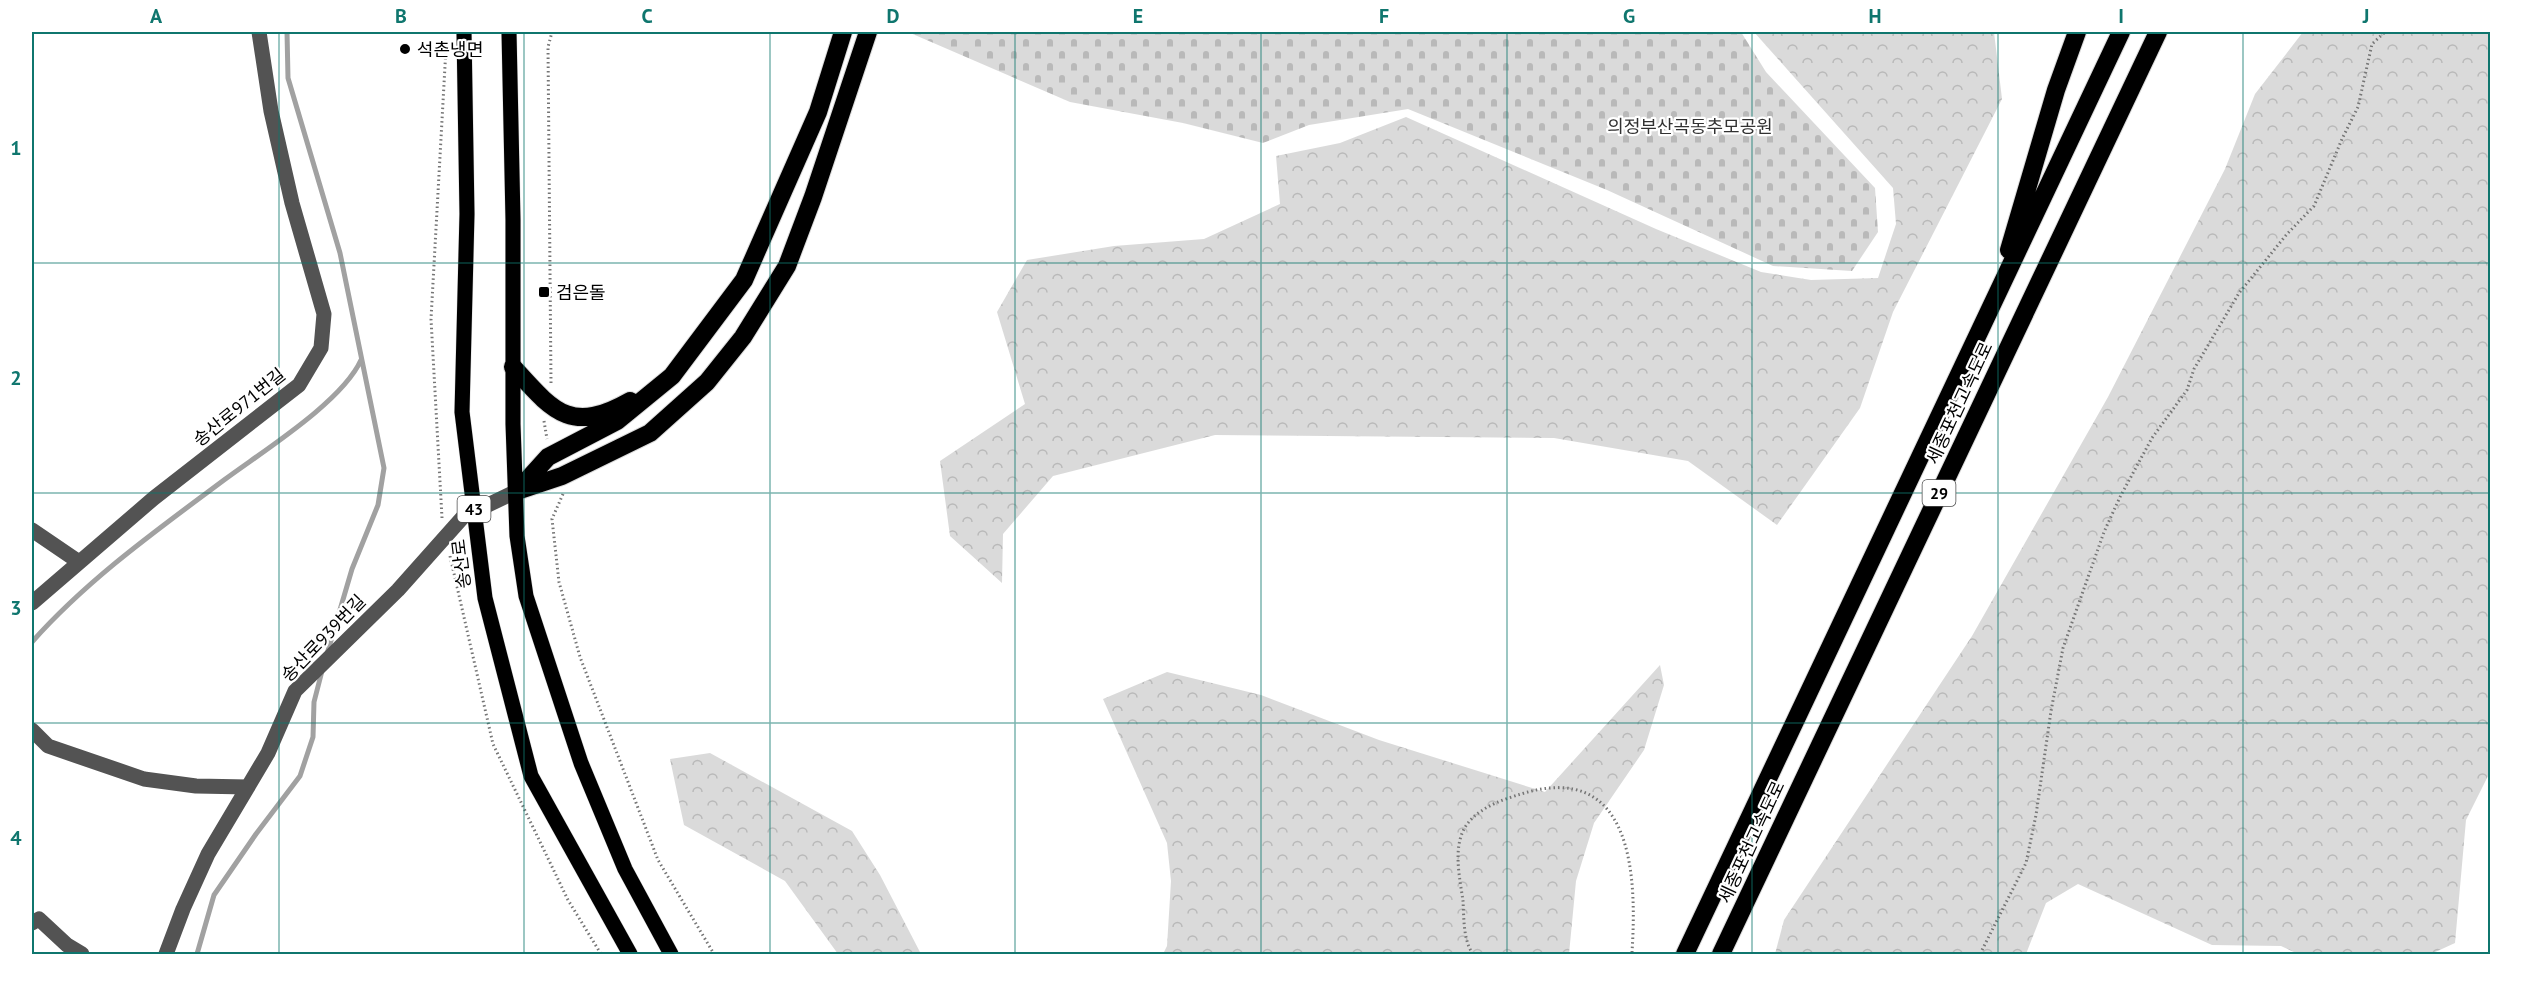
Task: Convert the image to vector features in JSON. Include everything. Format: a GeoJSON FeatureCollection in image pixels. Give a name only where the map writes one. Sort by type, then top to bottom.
{"type":"FeatureCollection","features":[{"type":"Feature","properties":{"kind":"highway"},"geometry":{"type":"LineString","coordinates":[[517,491],[551,456],[617,421],[672,376],[744,280],[818,112],[843,32]]}},
{"type":"Feature","properties":{"kind":"highway"},"geometry":{"type":"LineString","coordinates":[[517,491],[557,478],[650,433],[707,382],[743,337],[787,266],[813,197],[868,32]]}},
{"type":"Feature","properties":{"kind":"highway"},"geometry":{"type":"LineString","coordinates":[[1991,309],[2056,90],[2077,32]]}},
{"type":"Feature","properties":{"kind":"highway","name":"세종포천고속도로"},"geometry":{"type":"LineString","coordinates":[[1685,954],[2121,32]]}},
{"type":"Feature","properties":{"kind":"highway","name":"세종포천고속도로"},"geometry":{"type":"LineString","coordinates":[[1720,954],[2158,32]]}},
{"type":"Feature","properties":{"kind":"highway"},"geometry":{"type":"LineString","coordinates":[[513,367],[547,403],[561,414],[584,419],[618,408],[663,383]]}},
{"type":"Feature","properties":{"kind":"main road","name":"송산로"},"geometry":{"type":"LineString","coordinates":[[464,32],[467,214],[462,412],[485,598],[531,776],[630,954]]}},
{"type":"Feature","properties":{"kind":"main road","name":"43"},"geometry":{"type":"LineString","coordinates":[[508,32],[513,208],[513,423],[517,536],[526,596],[581,763],[625,869],[671,954]]}},
{"type":"Feature","properties":{"kind":"street","name":"송산로971번길"},"geometry":{"type":"LineString","coordinates":[[32,603],[154,498],[300,385],[321,348],[324,314],[292,203],[271,111],[259,32]]}},
{"type":"Feature","properties":{"kind":"street","name":"송산로939번길"},"geometry":{"type":"LineString","coordinates":[[166,954],[208,854],[268,753],[295,691],[382,606],[463,517],[517,491]]}},
{"type":"Feature","properties":{"kind":"street"},"geometry":{"type":"LineString","coordinates":[[32,530],[79,562]]}},
{"type":"Feature","properties":{"kind":"street"},"geometry":{"type":"LineString","coordinates":[[32,730],[48,746],[144,780],[196,786],[248,787]]}},
{"type":"Feature","properties":{"kind":"street"},"geometry":{"type":"LineString","coordinates":[[32,923],[39,919],[65,950],[82,954]]}},
{"type":"Feature","properties":{"kind":"path"},"geometry":{"type":"LineString","coordinates":[[551,456],[543,420],[551,381],[548,47],[552,32]]}},
{"type":"Feature","properties":{"kind":"path"},"geometry":{"type":"LineString","coordinates":[[1980,954],[2026,863],[2063,648],[2101,542],[2120,497],[2152,438],[2187,390],[2194,369],[2239,293],[2287,234],[2314,206],[2358,107],[2372,44],[2385,32]]}},
{"type":"Feature","properties":{"kind":"path"},"geometry":{"type":"LineString","coordinates":[[557,478],[564,496],[552,519],[559,582],[580,657],[658,860],[714,954]]}},
{"type":"Feature","properties":{"kind":"path"},"geometry":{"type":"LineString","coordinates":[[1473,954],[1466,938],[1459,868],[1460,840],[1465,828],[1481,812],[1504,799],[1532,790],[1568,788],[1592,795],[1599,800],[1611,812],[1620,828],[1627,849],[1632,883],[1633,934],[1632,952],[1629,954]]}},
{"type":"Feature","properties":{"kind":"green space","name":"의정부산곡동추모공원"},"geometry":{"type":"Polygon","coordinates":[[[908,32],[1741,32],[1766,72],[1875,188],[1878,232],[1852,271],[1773,266],[1607,190],[1408,109],[1309,125],[1263,143],[1183,123],[1070,102],[908,32]]]}},
{"type":"Feature","properties":{"kind":"green space"},"geometry":{"type":"Polygon","coordinates":[[[1754,32],[1994,32],[2002,99],[1893,312],[1860,408],[1777,525],[1688,461],[1554,438],[1215,435],[1053,476],[1003,534],[1002,583],[950,536],[940,461],[1025,404],[997,312],[1027,260],[1114,246],[1204,239],[1280,204],[1276,156],[1340,143],[1406,117],[1656,229],[1761,272],[1811,280],[1878,278],[1896,224],[1893,188],[1754,32]]]}},
{"type":"Feature","properties":{"kind":"green space"},"geometry":{"type":"Polygon","coordinates":[[[2303,32],[2490,32],[2490,772],[2466,820],[2455,943],[2431,954],[2298,954],[2281,946],[2212,945],[2078,884],[2046,903],[2026,954],[1775,954],[1784,920],[1972,636],[2108,397],[2225,169],[2255,94],[2303,32]]]}},
{"type":"Feature","properties":{"kind":"green space"},"geometry":{"type":"Polygon","coordinates":[[[1660,665],[1664,685],[1644,750],[1594,823],[1576,881],[1569,954],[1163,954],[1167,946],[1171,881],[1167,843],[1103,699],[1167,672],[1261,695],[1379,740],[1545,792],[1660,665]]]}},
{"type":"Feature","properties":{"kind":"green space"},"geometry":{"type":"Polygon","coordinates":[[[710,753],[852,831],[880,875],[921,954],[838,954],[785,881],[684,825],[670,759],[710,753]]]}},
{"type":"Feature","properties":{"kind":"waterway"},"geometry":{"type":"LineString","coordinates":[[287,32],[288,78],[340,253],[384,468],[378,505],[352,569],[327,654]]}},
{"type":"Feature","properties":{"kind":"waterway"},"geometry":{"type":"LineString","coordinates":[[32,642],[76,597],[124,556],[320,409],[351,376],[361,360]]}},
{"type":"Feature","properties":{"kind":"waterway"},"geometry":{"type":"LineString","coordinates":[[197,954],[214,895],[300,776],[313,737],[314,702],[322,671]]}},
{"type":"Feature","properties":{"kind":"place","name":"석촌냉면"},"geometry":{"type":"Point","coordinates":[405,49]}},
{"type":"Feature","properties":{"kind":"place","name":"검은돌"},"geometry":{"type":"Point","coordinates":[544,292]}}]}
